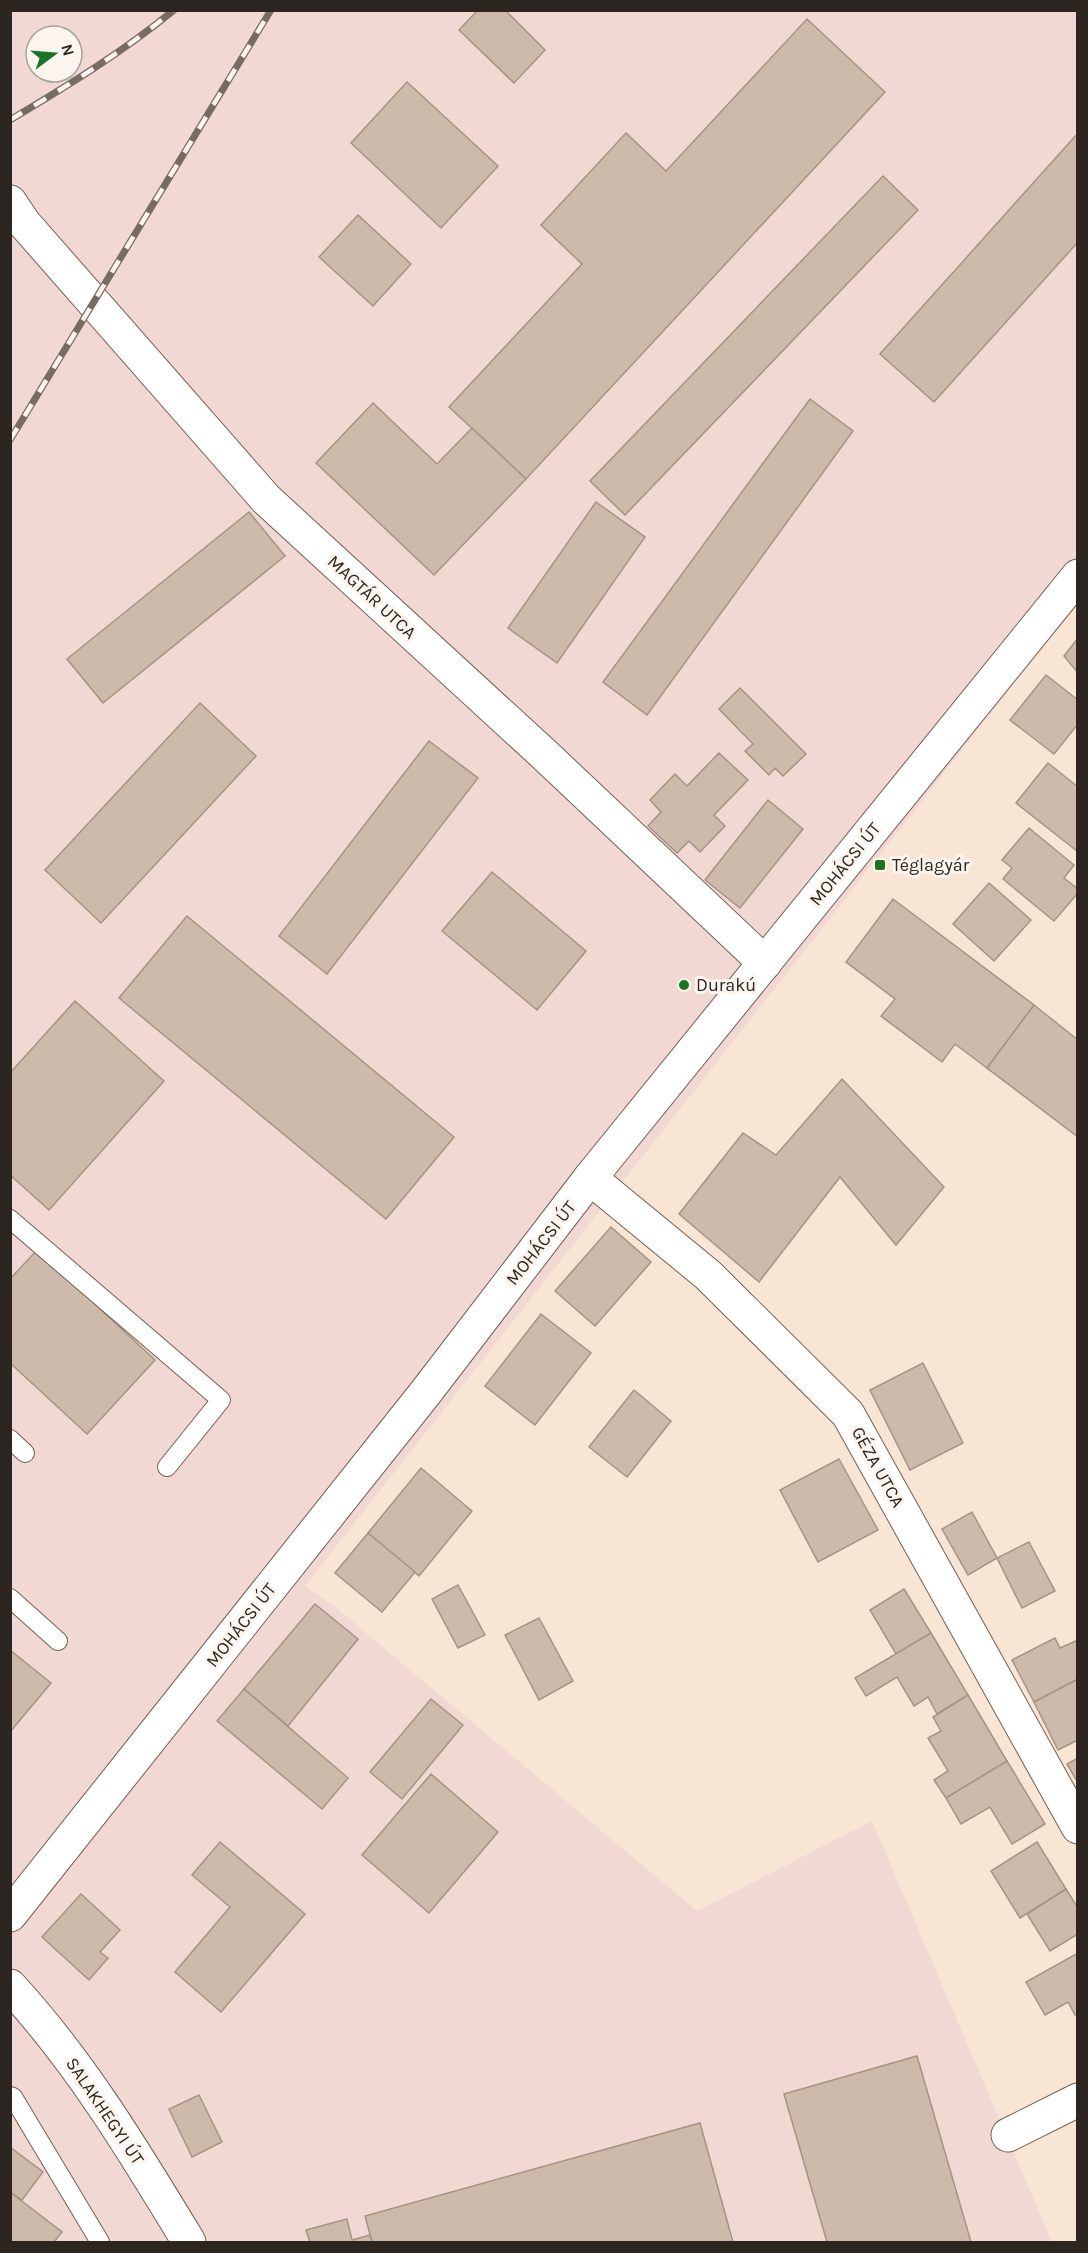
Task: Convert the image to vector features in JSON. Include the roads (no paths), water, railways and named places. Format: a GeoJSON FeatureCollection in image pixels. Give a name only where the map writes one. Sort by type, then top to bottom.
{"type":"FeatureCollection","features":[{"type":"Feature","properties":{"kind":"street","name":"MAGTÁR UTCA"},"geometry":{"type":"LineString","coordinates":[[10,202],[24,223],[266,500],[547,757],[765,963]]}},
{"type":"Feature","properties":{"kind":"street","name":"MOHÁCSI ÚT"},"geometry":{"type":"LineString","coordinates":[[10,1915],[426,1392],[590,1178],[1077,576]]}},
{"type":"Feature","properties":{"kind":"street","name":"GÉZA UTCA"},"geometry":{"type":"LineString","coordinates":[[590,1178],[708,1275],[848,1414],[1077,1827]]}},
{"type":"Feature","properties":{"kind":"street","name":"SALAKHEGYI ÚT"},"geometry":{"type":"LineString","coordinates":[[10,1986],[47,2026],[126,2137],[189,2242]]}},
{"type":"Feature","properties":{"kind":"street"},"geometry":{"type":"LineString","coordinates":[[1008,2135],[1077,2100]]}},
{"type":"Feature","properties":{"kind":"lane"},"geometry":{"type":"LineString","coordinates":[[10,1219],[221,1400],[167,1467]]}},
{"type":"Feature","properties":{"kind":"lane"},"geometry":{"type":"LineString","coordinates":[[10,1439],[26,1453]]}},
{"type":"Feature","properties":{"kind":"lane"},"geometry":{"type":"LineString","coordinates":[[10,1598],[58,1641]]}},
{"type":"Feature","properties":{"kind":"lane"},"geometry":{"type":"LineString","coordinates":[[10,2096],[13,2097],[100,2242]]}},
{"type":"Feature","properties":{"kind":"railway"},"geometry":{"type":"LineString","coordinates":[[10,120],[115,54],[174,10]]}},
{"type":"Feature","properties":{"kind":"railway"},"geometry":{"type":"LineString","coordinates":[[10,440],[271,10]]}},
{"type":"Feature","properties":{"kind":"place","name":"Téglagyár"},"geometry":{"type":"Point","coordinates":[880,865]}},
{"type":"Feature","properties":{"kind":"place","name":"Durakú"},"geometry":{"type":"Point","coordinates":[684,985]}}]}
